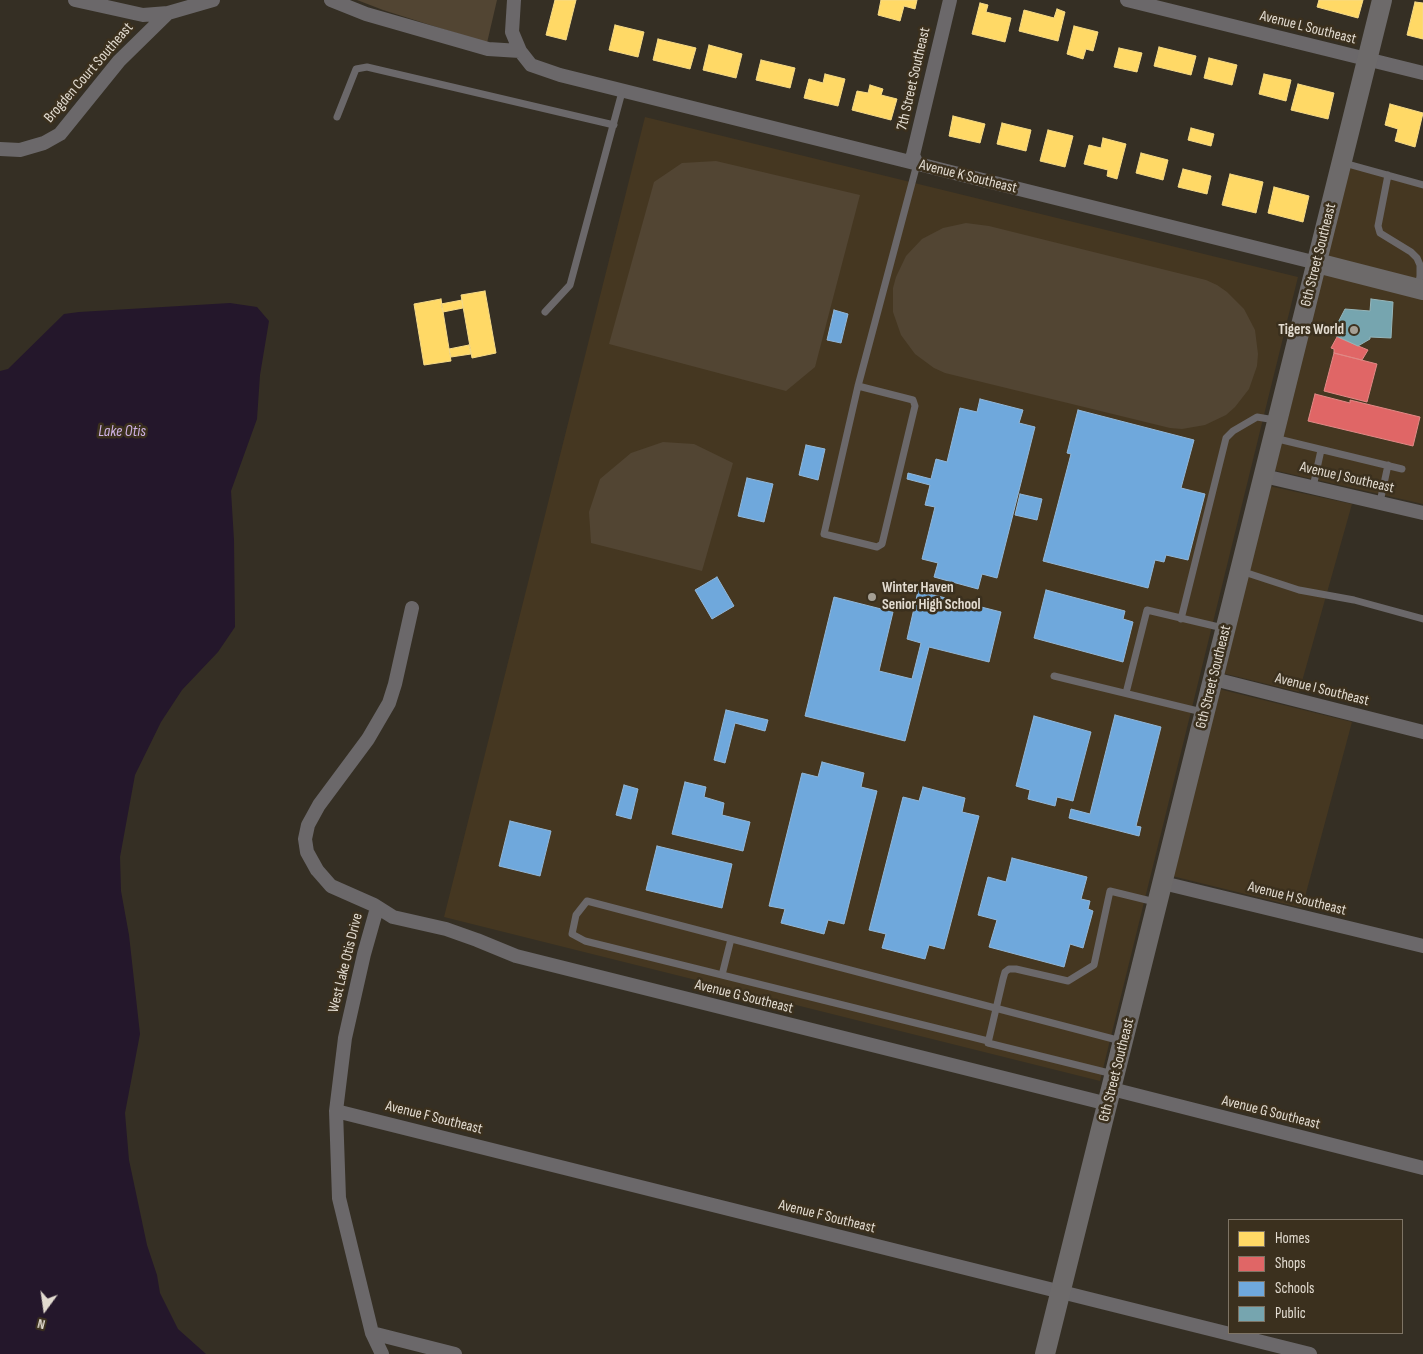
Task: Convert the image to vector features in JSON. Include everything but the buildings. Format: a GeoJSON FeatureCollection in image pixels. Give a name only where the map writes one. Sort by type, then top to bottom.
{"type":"FeatureCollection","features":[{"type":"Feature","properties":{"kind":"street","name":"Brogden Court Southeast"},"geometry":{"type":"LineString","coordinates":[[74,0],[143,15],[168,13],[213,0]]}},
{"type":"Feature","properties":{"kind":"street"},"geometry":{"type":"LineString","coordinates":[[331,0],[366,14],[488,49],[520,51],[512,32],[514,0]]}},
{"type":"Feature","properties":{"kind":"street","name":"7th Street Southeast"},"geometry":{"type":"LineString","coordinates":[[917,164],[913,154],[950,0]]}},
{"type":"Feature","properties":{"kind":"street","name":"Avenue L Southeast"},"geometry":{"type":"LineString","coordinates":[[1127,0],[1423,74]]}},
{"type":"Feature","properties":{"kind":"street","name":"6th Street Southeast"},"geometry":{"type":"LineString","coordinates":[[1045,1354],[1382,0]]}},
{"type":"Feature","properties":{"kind":"street","name":"Brogden Court Southeast"},"geometry":{"type":"LineString","coordinates":[[0,150],[20,150],[44,143],[60,134],[119,60],[168,13]]}},
{"type":"Feature","properties":{"kind":"street","name":"Avenue K Southeast"},"geometry":{"type":"LineString","coordinates":[[520,51],[531,65],[622,92],[1420,289]]}},
{"type":"Feature","properties":{"kind":"street","name":"Avenue J Southeast"},"geometry":{"type":"LineString","coordinates":[[1264,476],[1423,513]]}},
{"type":"Feature","properties":{"kind":"street","name":"West Lake Otis Drive"},"geometry":{"type":"LineString","coordinates":[[382,1354],[372,1333],[340,1198],[336,1111],[345,1038],[364,954],[377,908],[331,886],[317,870],[307,852],[305,839],[308,825],[319,804],[368,739],[389,703],[412,608]]}},
{"type":"Feature","properties":{"kind":"street","name":"Avenue I Southeast"},"geometry":{"type":"LineString","coordinates":[[1214,679],[1423,732]]}},
{"type":"Feature","properties":{"kind":"street","name":"Avenue H Southeast"},"geometry":{"type":"LineString","coordinates":[[1163,883],[1423,946]]}},
{"type":"Feature","properties":{"kind":"street","name":"Avenue G Southeast"},"geometry":{"type":"LineString","coordinates":[[377,908],[393,917],[446,929],[516,956],[558,968],[1112,1089],[1423,1168]]}},
{"type":"Feature","properties":{"kind":"street","name":"Avenue F Southeast"},"geometry":{"type":"LineString","coordinates":[[336,1111],[1228,1334]]}},
{"type":"Feature","properties":{"kind":"street"},"geometry":{"type":"LineString","coordinates":[[372,1333],[455,1354]]}},
{"type":"Feature","properties":{"kind":"street","name":"Avenue F Southeast"},"geometry":{"type":"LineString","coordinates":[[1230,1334],[1310,1354]]}},
{"type":"Feature","properties":{"kind":"lane"},"geometry":{"type":"LineString","coordinates":[[337,117],[356,69],[367,67],[614,126]]}},
{"type":"Feature","properties":{"kind":"lane"},"geometry":{"type":"LineString","coordinates":[[545,312],[570,286],[622,92]]}},
{"type":"Feature","properties":{"kind":"lane"},"geometry":{"type":"LineString","coordinates":[[1342,162],[1423,185]]}},
{"type":"Feature","properties":{"kind":"lane"},"geometry":{"type":"LineString","coordinates":[[858,386],[913,400],[915,406],[882,544],[877,547],[824,534],[858,386],[917,164]]}},
{"type":"Feature","properties":{"kind":"lane"},"geometry":{"type":"LineString","coordinates":[[1388,175],[1378,226],[1380,233],[1411,252],[1417,258],[1420,265],[1420,289]]}},
{"type":"Feature","properties":{"kind":"lane"},"geometry":{"type":"LineString","coordinates":[[1181,619],[1226,438],[1233,431],[1257,417],[1276,429],[1322,450],[1402,469]]}},
{"type":"Feature","properties":{"kind":"lane"},"geometry":{"type":"LineString","coordinates":[[1313,487],[1322,450]]}},
{"type":"Feature","properties":{"kind":"lane"},"geometry":{"type":"LineString","coordinates":[[1380,502],[1388,465]]}},
{"type":"Feature","properties":{"kind":"lane"},"geometry":{"type":"LineString","coordinates":[[1240,571],[1300,590],[1354,600],[1423,619]]}},
{"type":"Feature","properties":{"kind":"lane"},"geometry":{"type":"LineString","coordinates":[[1126,693],[1147,610],[1226,629]]}},
{"type":"Feature","properties":{"kind":"lane"},"geometry":{"type":"LineString","coordinates":[[1054,676],[1205,713]]}},
{"type":"Feature","properties":{"kind":"lane"},"geometry":{"type":"LineString","coordinates":[[988,1041],[1003,979],[1009,969],[1068,981],[1094,965],[1110,892],[1158,903]]}},
{"type":"Feature","properties":{"kind":"lane"},"geometry":{"type":"LineString","coordinates":[[1112,1089],[988,1043],[988,1041],[585,940],[572,934],[572,929],[576,915],[587,901],[1124,1042]]}},
{"type":"Feature","properties":{"kind":"lane"},"geometry":{"type":"LineString","coordinates":[[722,975],[731,939]]}},
{"type":"Feature","properties":{"kind":"shaded area"},"geometry":{"type":"Polygon","coordinates":[[[357,0],[497,0],[487,43],[357,0]]]}},
{"type":"Feature","properties":{"kind":"shaded area","name":"Winter Haven Senior High School"},"geometry":{"type":"Polygon","coordinates":[[[645,117],[1298,277],[1100,1081],[444,917],[645,117]]]}},
{"type":"Feature","properties":{"kind":"shaded area"},"geometry":{"type":"Polygon","coordinates":[[[716,161],[860,195],[815,367],[786,391],[609,344],[654,182],[682,163],[716,161]]]}},
{"type":"Feature","properties":{"kind":"shaded area"},"geometry":{"type":"Polygon","coordinates":[[[1349,164],[1423,183],[1423,281],[1325,257],[1349,164]]]}},
{"type":"Feature","properties":{"kind":"shaded area"},"geometry":{"type":"Polygon","coordinates":[[[966,223],[989,226],[1206,280],[1217,285],[1244,309],[1255,330],[1258,354],[1257,366],[1249,389],[1226,415],[1205,425],[1182,429],[1170,428],[945,373],[934,368],[915,354],[901,335],[893,312],[893,288],[906,256],[922,239],[943,228],[966,223]]]}},
{"type":"Feature","properties":{"kind":"shaded area"},"geometry":{"type":"Polygon","coordinates":[[[1322,273],[1423,298],[1423,504],[1273,470],[1322,273]]]}},
{"type":"Feature","properties":{"kind":"shaded area"},"geometry":{"type":"Polygon","coordinates":[[[663,442],[694,444],[733,463],[702,571],[591,543],[589,512],[600,479],[631,453],[663,442]]]}},
{"type":"Feature","properties":{"kind":"shaded area"},"geometry":{"type":"Polygon","coordinates":[[[1269,486],[1352,504],[1299,692],[1222,673],[1269,486]]]}},
{"type":"Feature","properties":{"kind":"shaded area"},"geometry":{"type":"Polygon","coordinates":[[[1219,689],[1352,722],[1302,908],[1172,876],[1219,689]]]}},
{"type":"Feature","properties":{"kind":"water","name":"Lake Otis"},"geometry":{"type":"Polygon","coordinates":[[[230,303],[257,307],[269,321],[260,375],[257,419],[231,491],[234,540],[235,627],[218,652],[182,690],[161,722],[135,775],[120,857],[121,891],[129,935],[140,1034],[125,1113],[129,1160],[147,1245],[157,1275],[160,1293],[178,1329],[206,1354],[0,1354],[0,371],[8,369],[64,314],[230,303]]]}},
{"type":"Feature","properties":{"kind":"place","name":"Tigers World"},"geometry":{"type":"Point","coordinates":[1354,330]}},
{"type":"Feature","properties":{"kind":"place","name":"Winter Haven Senior High School"},"geometry":{"type":"Point","coordinates":[872,597]}}]}
